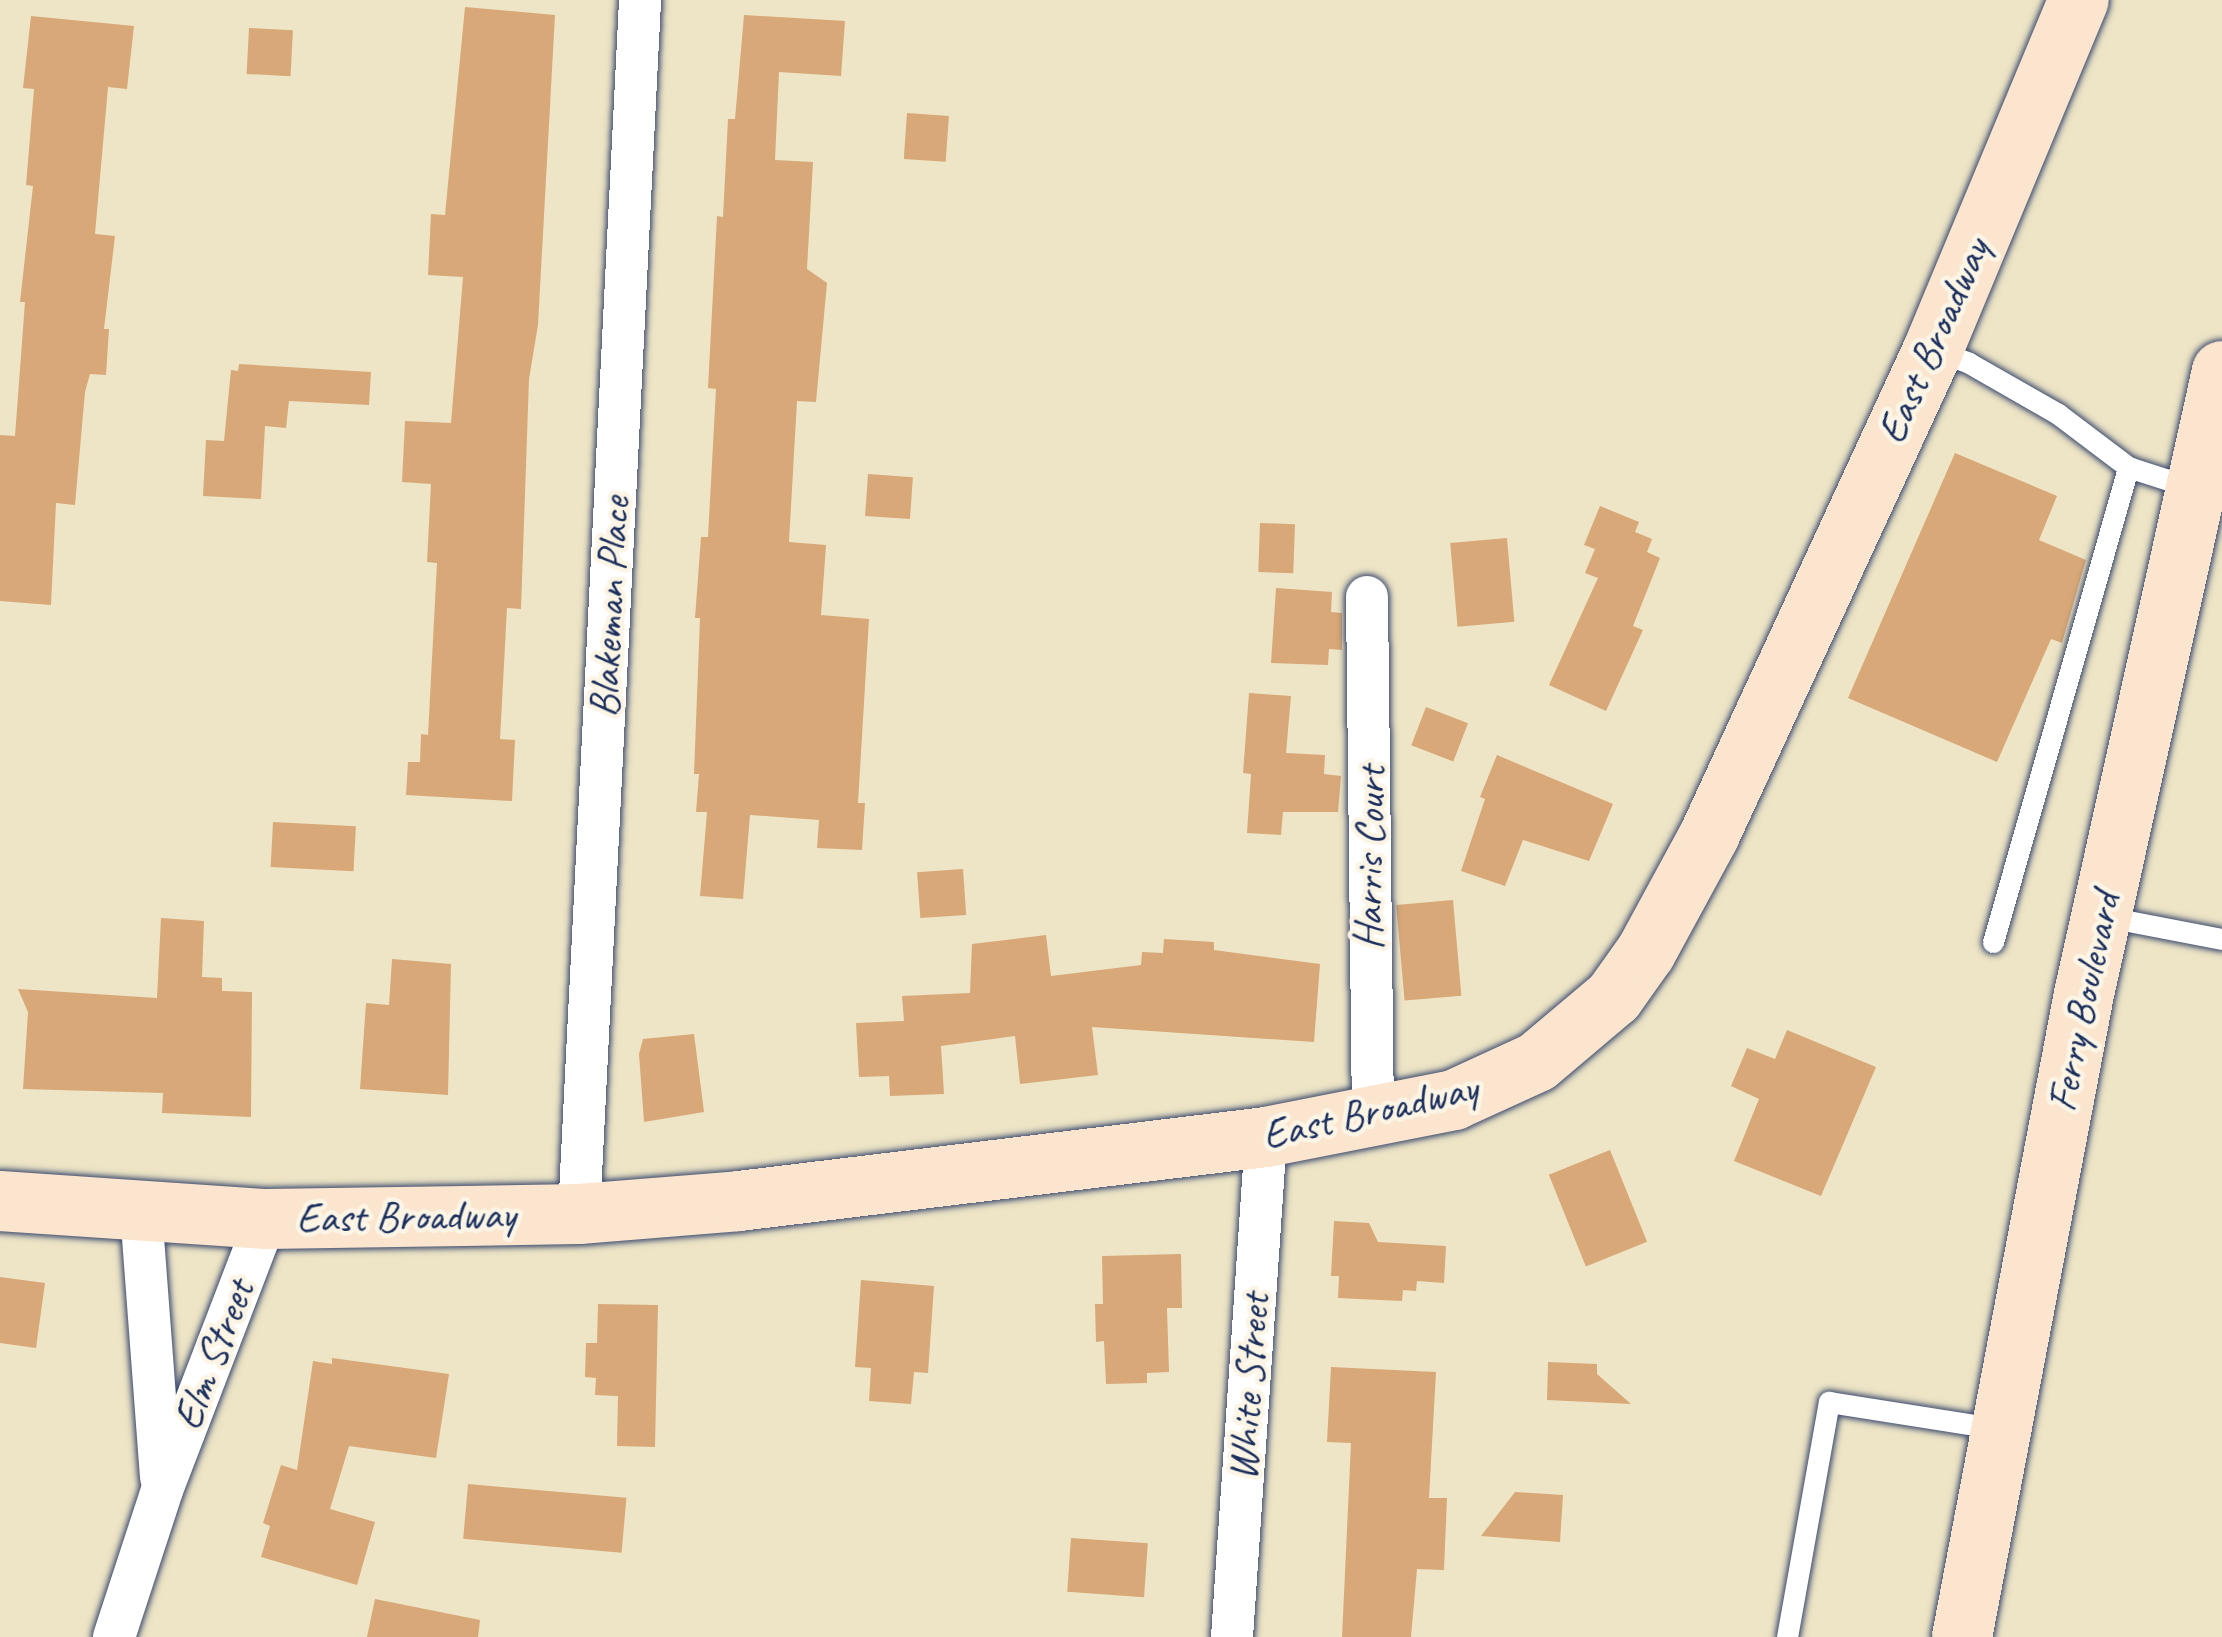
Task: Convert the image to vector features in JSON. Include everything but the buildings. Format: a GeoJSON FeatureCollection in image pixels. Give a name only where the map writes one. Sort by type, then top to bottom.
{"type":"FeatureCollection","features":[{"type":"Feature","properties":{"kind":"street","name":"Blakeman Place"},"geometry":{"type":"LineString","coordinates":[[579,1214],[640,0]]}},
{"type":"Feature","properties":{"kind":"street","name":"East Broadway"},"geometry":{"type":"LineString","coordinates":[[0,1202],[266,1219],[579,1214],[739,1201],[1266,1137],[1373,1118],[1493,1086],[1537,1062],[1613,997],[1646,952],[1709,836],[1933,350],[2079,0]]}},
{"type":"Feature","properties":{"kind":"street","name":"Ferry Boulevard"},"geometry":{"type":"LineString","coordinates":[[1962,1637],[2102,916],[2222,371]]}},
{"type":"Feature","properties":{"kind":"street","name":"Harris Court"},"geometry":{"type":"LineString","coordinates":[[1367,597],[1373,1118]]}},
{"type":"Feature","properties":{"kind":"street","name":"White Street"},"geometry":{"type":"LineString","coordinates":[[1232,1637],[1266,1137]]}},
{"type":"Feature","properties":{"kind":"street","name":"Elm Street"},"geometry":{"type":"LineString","coordinates":[[141,1211],[162,1490]]}},
{"type":"Feature","properties":{"kind":"street","name":"Elm Street"},"geometry":{"type":"LineString","coordinates":[[114,1637],[162,1490],[266,1219]]}},
{"type":"Feature","properties":{"kind":"lane"},"geometry":{"type":"LineString","coordinates":[[1933,350],[1969,363],[2058,414],[2128,467],[2193,488]]}},
{"type":"Feature","properties":{"kind":"lane"},"geometry":{"type":"LineString","coordinates":[[1993,942],[2128,467]]}},
{"type":"Feature","properties":{"kind":"lane"},"geometry":{"type":"LineString","coordinates":[[2102,916],[2222,940]]}},
{"type":"Feature","properties":{"kind":"lane"},"geometry":{"type":"LineString","coordinates":[[1787,1637],[1829,1402],[2001,1429]]}}]}
